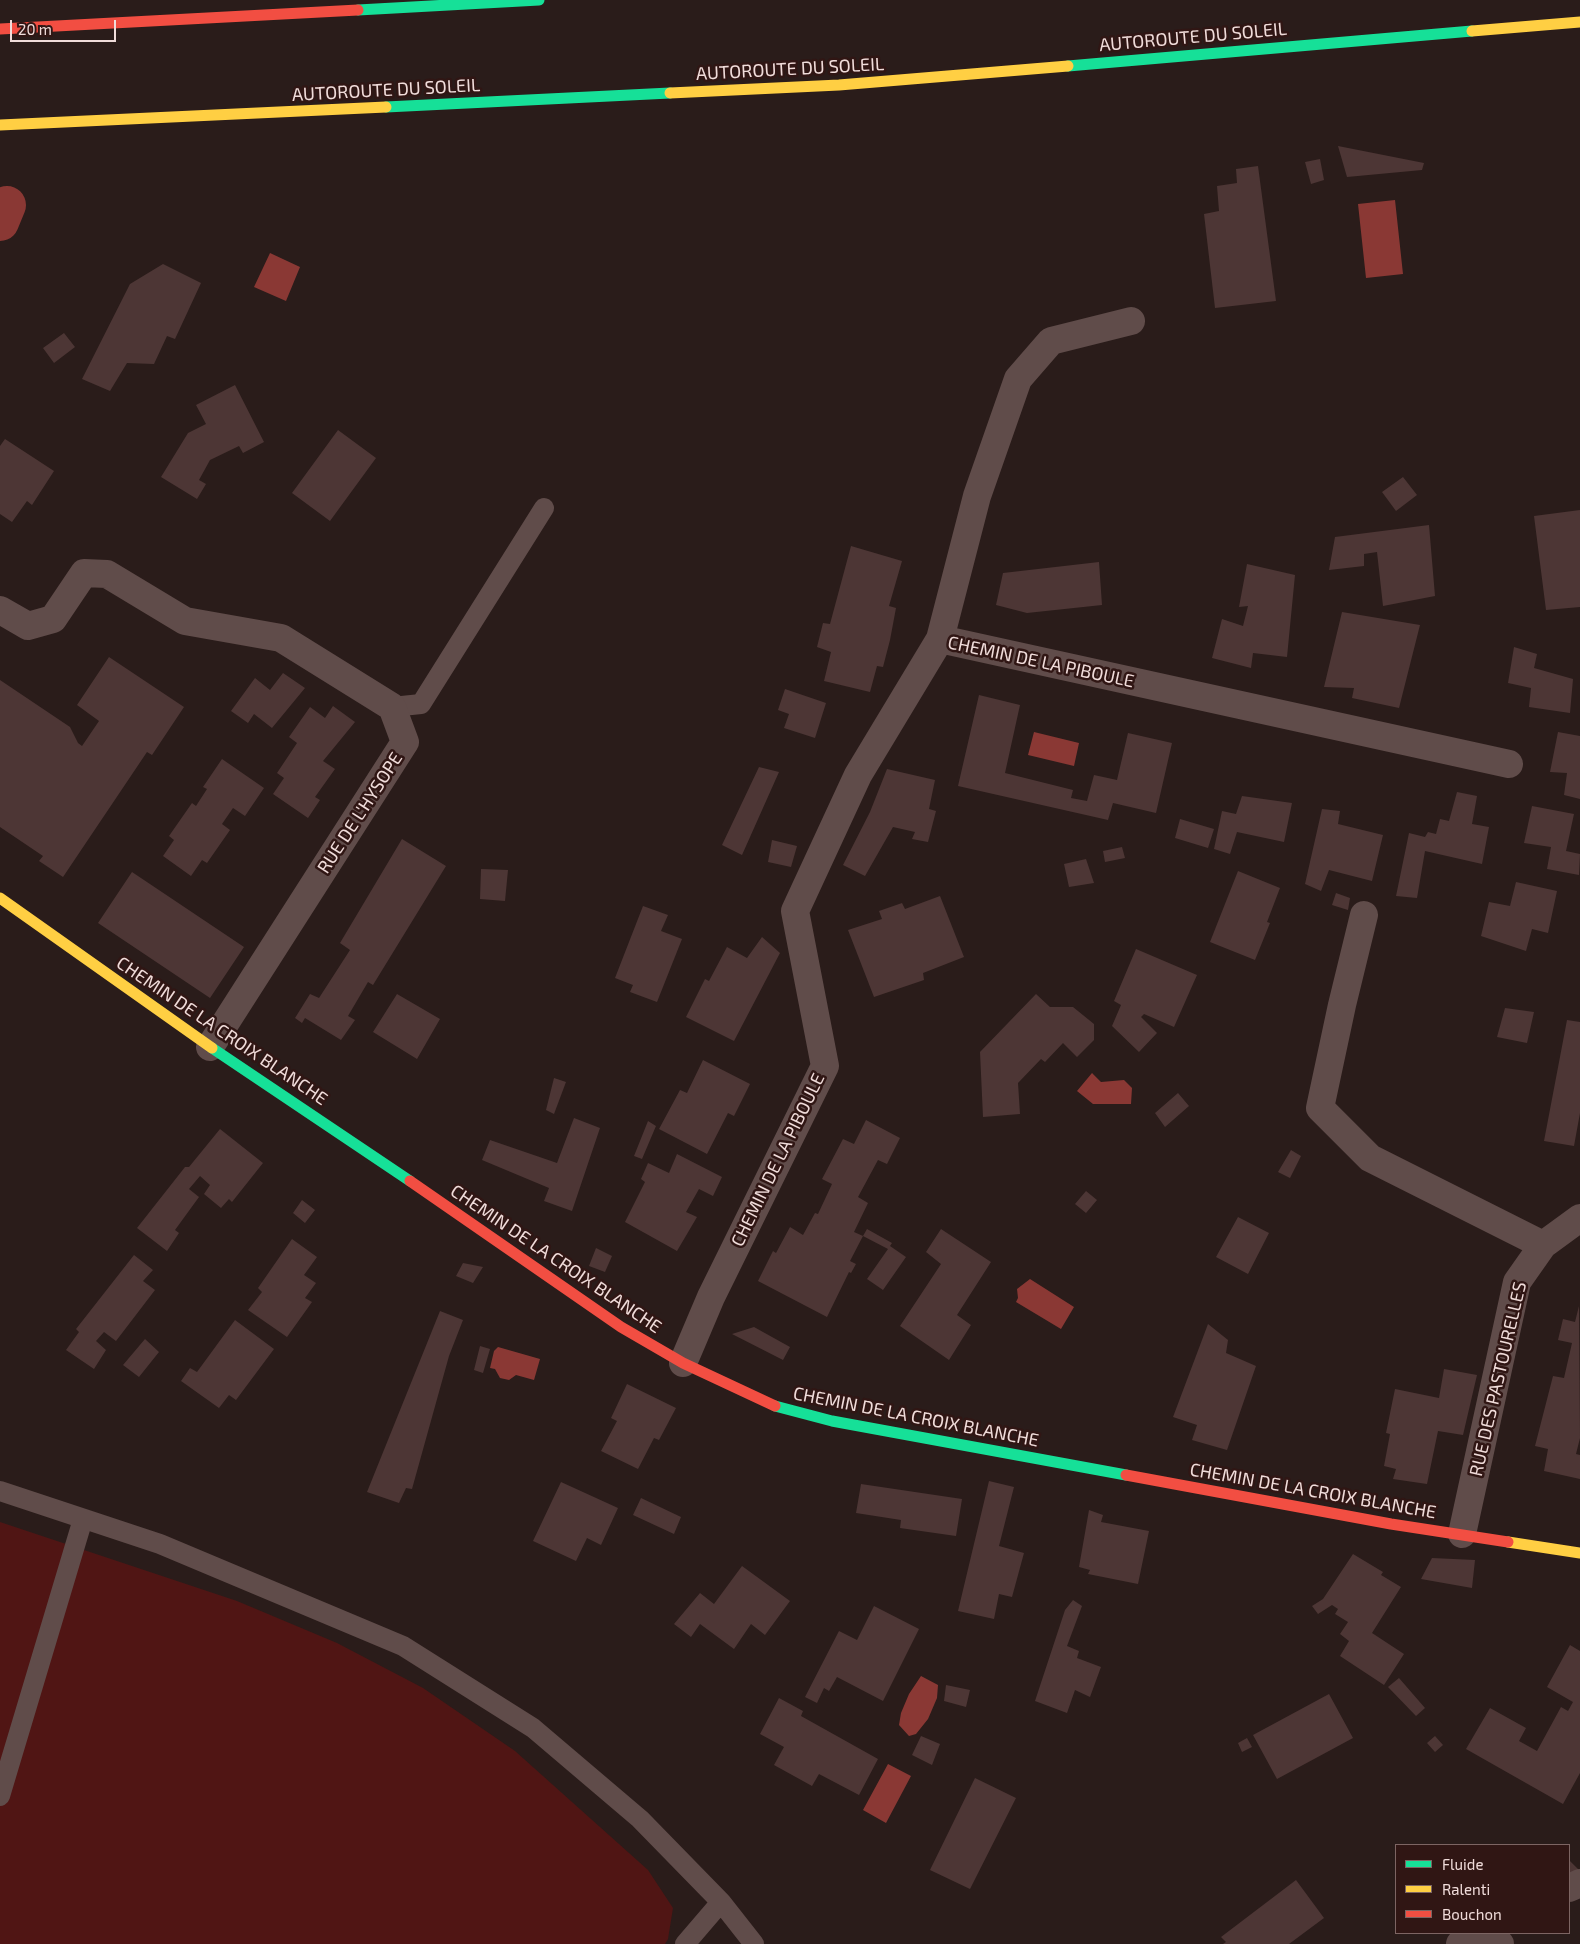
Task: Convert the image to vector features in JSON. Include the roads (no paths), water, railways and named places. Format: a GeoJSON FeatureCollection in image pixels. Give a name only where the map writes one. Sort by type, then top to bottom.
{"type":"FeatureCollection","features":[{"type":"Feature","properties":{"kind":"main road"},"geometry":{"type":"LineString","coordinates":[[0,29],[539,0]]}},
{"type":"Feature","properties":{"kind":"main road","name":"AUTOROUTE DU SOLEIL"},"geometry":{"type":"LineString","coordinates":[[0,126],[839,85],[1580,22]]}},
{"type":"Feature","properties":{"kind":"main road","name":"CHEMIN DE LA CROIX BLANCHE"},"geometry":{"type":"LineString","coordinates":[[0,898],[210,1047],[328,1124],[621,1327],[683,1363],[771,1405],[832,1422],[1381,1522],[1580,1553]]}},
{"type":"Feature","properties":{"kind":"street"},"geometry":{"type":"LineString","coordinates":[[940,639],[976,496],[1018,379],[1051,341],[1131,321]]}},
{"type":"Feature","properties":{"kind":"street"},"geometry":{"type":"LineString","coordinates":[[0,610],[28,626],[53,619],[84,573],[107,574],[185,621],[281,638],[392,707]]}},
{"type":"Feature","properties":{"kind":"street","name":"CHEMIN DE LA PIBOULE"},"geometry":{"type":"LineString","coordinates":[[683,1363],[710,1297],[825,1066],[795,911],[858,775],[940,639],[1509,764]]}},
{"type":"Feature","properties":{"kind":"street","name":"RUE DE L'HYSOPE"},"geometry":{"type":"LineString","coordinates":[[210,1047],[405,742],[392,707]]}},
{"type":"Feature","properties":{"kind":"street"},"geometry":{"type":"LineString","coordinates":[[1364,915],[1342,1004],[1320,1108],[1370,1158],[1543,1246]]}},
{"type":"Feature","properties":{"kind":"street","name":"RUE DES PASTOURELLES"},"geometry":{"type":"LineString","coordinates":[[1462,1534],[1517,1282],[1543,1246],[1580,1218]]}},
{"type":"Feature","properties":{"kind":"street"},"geometry":{"type":"LineString","coordinates":[[1460,1944],[1474,1934]]}},
{"type":"Feature","properties":{"kind":"street"},"geometry":{"type":"LineString","coordinates":[[1490,1934],[1500,1944]]}},
{"type":"Feature","properties":{"kind":"lane"},"geometry":{"type":"LineString","coordinates":[[392,707],[421,704],[544,508]]}},
{"type":"Feature","properties":{"kind":"lane"},"geometry":{"type":"LineString","coordinates":[[0,1491],[160,1544],[403,1646],[534,1728],[640,1819],[721,1902],[754,1944]]}},
{"type":"Feature","properties":{"kind":"lane"},"geometry":{"type":"LineString","coordinates":[[0,1796],[83,1518]]}},
{"type":"Feature","properties":{"kind":"lane"},"geometry":{"type":"LineString","coordinates":[[685,1944],[721,1902]]}},
{"type":"Feature","properties":{"kind":"waterway"},"geometry":{"type":"LineString","coordinates":[[0,222],[7,205]]}}]}
